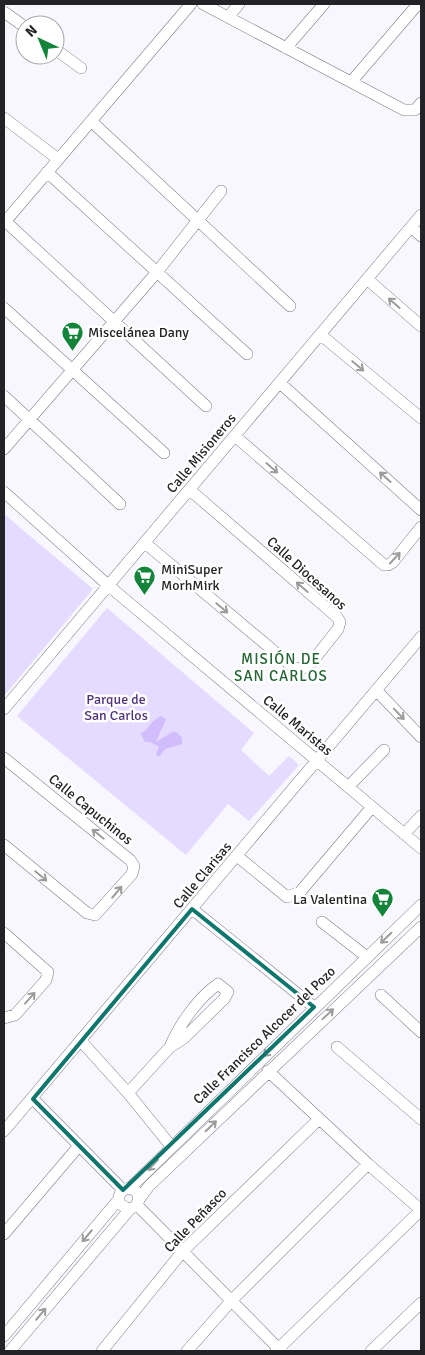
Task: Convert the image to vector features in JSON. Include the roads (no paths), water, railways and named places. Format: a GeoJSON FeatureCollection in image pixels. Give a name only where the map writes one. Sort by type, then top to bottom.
{"type":"FeatureCollection","features":[{"type":"Feature","properties":{"kind":"street"},"geometry":{"type":"LineString","coordinates":[[191,4],[5,222],[206,406]]}},
{"type":"Feature","properties":{"kind":"street"},"geometry":{"type":"LineString","coordinates":[[203,4],[229,16],[404,110],[418,106]]}},
{"type":"Feature","properties":{"kind":"street"},"geometry":{"type":"LineString","coordinates":[[229,16],[239,4]]}},
{"type":"Feature","properties":{"kind":"street"},"geometry":{"type":"LineString","coordinates":[[286,48],[324,4]]}},
{"type":"Feature","properties":{"kind":"street"},"geometry":{"type":"LineString","coordinates":[[351,82],[418,4]]}},
{"type":"Feature","properties":{"kind":"street"},"geometry":{"type":"LineString","coordinates":[[4,12],[15,20]]}},
{"type":"Feature","properties":{"kind":"street"},"geometry":{"type":"LineString","coordinates":[[65,56],[81,68]]}},
{"type":"Feature","properties":{"kind":"street"},"geometry":{"type":"LineString","coordinates":[[4,118],[58,159]]}},
{"type":"Feature","properties":{"kind":"street"},"geometry":{"type":"LineString","coordinates":[[91,121],[290,306]]}},
{"type":"Feature","properties":{"kind":"street"},"geometry":{"type":"LineString","coordinates":[[47,172],[247,354]]}},
{"type":"Feature","properties":{"kind":"street"},"geometry":{"type":"LineString","coordinates":[[4,449],[157,272],[199,222],[221,191]]}},
{"type":"Feature","properties":{"kind":"street","name":"Calle Misioneros"},"geometry":{"type":"LineString","coordinates":[[4,709],[421,215]]}},
{"type":"Feature","properties":{"kind":"street"},"geometry":{"type":"LineString","coordinates":[[411,227],[421,236]]}},
{"type":"Feature","properties":{"kind":"street"},"geometry":{"type":"LineString","coordinates":[[367,279],[421,326]]}},
{"type":"Feature","properties":{"kind":"street"},"geometry":{"type":"LineString","coordinates":[[4,308],[71,372],[164,453]]}},
{"type":"Feature","properties":{"kind":"street"},"geometry":{"type":"LineString","coordinates":[[320,335],[421,418]]}},
{"type":"Feature","properties":{"kind":"street"},"geometry":{"type":"LineString","coordinates":[[280,383],[421,510]]}},
{"type":"Feature","properties":{"kind":"street"},"geometry":{"type":"LineString","coordinates":[[4,396],[120,504]]}},
{"type":"Feature","properties":{"kind":"street"},"geometry":{"type":"LineString","coordinates":[[235,436],[384,565],[393,562],[421,527]]}},
{"type":"Feature","properties":{"kind":"street","name":"Calle Diocesanos"},"geometry":{"type":"LineString","coordinates":[[145,543],[294,668],[301,670],[308,667],[338,629],[340,622],[337,617],[190,490]]}},
{"type":"Feature","properties":{"kind":"street","name":"Calle Maristas"},"geometry":{"type":"LineString","coordinates":[[4,492],[109,586],[421,848]]}},
{"type":"Feature","properties":{"kind":"street","name":"Calle Clarisas"},"geometry":{"type":"LineString","coordinates":[[4,1132],[421,637]]}},
{"type":"Feature","properties":{"kind":"street"},"geometry":{"type":"LineString","coordinates":[[376,690],[421,737]]}},
{"type":"Feature","properties":{"kind":"street"},"geometry":{"type":"LineString","coordinates":[[348,787],[384,750]]}},
{"type":"Feature","properties":{"kind":"street","name":"Calle Capuchinos"},"geometry":{"type":"LineString","coordinates":[[4,758],[130,860],[134,866],[132,874],[95,915],[86,913],[4,845]]}},
{"type":"Feature","properties":{"kind":"street"},"geometry":{"type":"LineString","coordinates":[[237,856],[287,897],[294,896],[300,892],[372,806]]}},
{"type":"Feature","properties":{"kind":"street"},"geometry":{"type":"LineString","coordinates":[[404,834],[421,816]]}},
{"type":"Feature","properties":{"kind":"street","name":"Calle Francisco Alcocer del Pozo"},"geometry":{"type":"LineString","coordinates":[[4,1336],[124,1193],[421,905]]}},
{"type":"Feature","properties":{"kind":"street"},"geometry":{"type":"LineString","coordinates":[[192,909],[314,1007]]}},
{"type":"Feature","properties":{"kind":"street"},"geometry":{"type":"LineString","coordinates":[[410,915],[419,932]]}},
{"type":"Feature","properties":{"kind":"street"},"geometry":{"type":"LineString","coordinates":[[322,922],[367,957]]}},
{"type":"Feature","properties":{"kind":"street"},"geometry":{"type":"LineString","coordinates":[[402,924],[419,932]]}},
{"type":"Feature","properties":{"kind":"street","name":"Calle Francisco Alcocer del Pozo"},"geometry":{"type":"LineString","coordinates":[[10,1351],[136,1204],[149,1186],[268,1071],[419,932]]}},
{"type":"Feature","properties":{"kind":"street"},"geometry":{"type":"LineString","coordinates":[[4,933],[48,972],[46,980],[15,1015],[4,1018]]}},
{"type":"Feature","properties":{"kind":"street"},"geometry":{"type":"LineString","coordinates":[[128,1093],[170,1047],[185,1020],[211,989],[218,984],[224,987],[228,992],[224,998],[184,1038],[170,1047]]}},
{"type":"Feature","properties":{"kind":"street"},"geometry":{"type":"LineString","coordinates":[[381,995],[421,1032]]}},
{"type":"Feature","properties":{"kind":"street"},"geometry":{"type":"LineString","coordinates":[[81,1041],[128,1093],[171,1146]]}},
{"type":"Feature","properties":{"kind":"street"},"geometry":{"type":"LineString","coordinates":[[337,1047],[421,1120]]}},
{"type":"Feature","properties":{"kind":"street"},"geometry":{"type":"LineString","coordinates":[[124,1193],[137,1192],[136,1204],[232,1300],[278,1350],[421,1210],[368,1164],[268,1071]]}},
{"type":"Feature","properties":{"kind":"street"},"geometry":{"type":"LineString","coordinates":[[33,1099],[124,1193],[123,1207],[136,1204]]}},
{"type":"Feature","properties":{"kind":"street","name":"Calle Peñasco"},"geometry":{"type":"LineString","coordinates":[[102,1351],[183,1251],[319,1119]]}},
{"type":"Feature","properties":{"kind":"street"},"geometry":{"type":"LineString","coordinates":[[4,1234],[78,1147]]}},
{"type":"Feature","properties":{"kind":"street"},"geometry":{"type":"LineString","coordinates":[[187,1351],[232,1300],[368,1164]]}},
{"type":"Feature","properties":{"kind":"street"},"geometry":{"type":"LineString","coordinates":[[371,1351],[421,1303]]}},
{"type":"Feature","properties":{"kind":"place","name":"Miscelánea Dany"},"geometry":{"type":"Point","coordinates":[72,351]}},
{"type":"Feature","properties":{"kind":"place","name":"MiniSuper MorhMirk"},"geometry":{"type":"Point","coordinates":[145,596]}},
{"type":"Feature","properties":{"kind":"place","name":"La Valentina"},"geometry":{"type":"Point","coordinates":[383,918]}},
{"type":"Feature","properties":{"kind":"district","name":"MISIÓN DE SAN CARLOS"},"geometry":{"type":"Point","coordinates":[281,668]}},
{"type":"Feature","properties":{"kind":"park label","name":"Parque de San Carlos"},"geometry":{"type":"Point","coordinates":[116,708]}}]}
